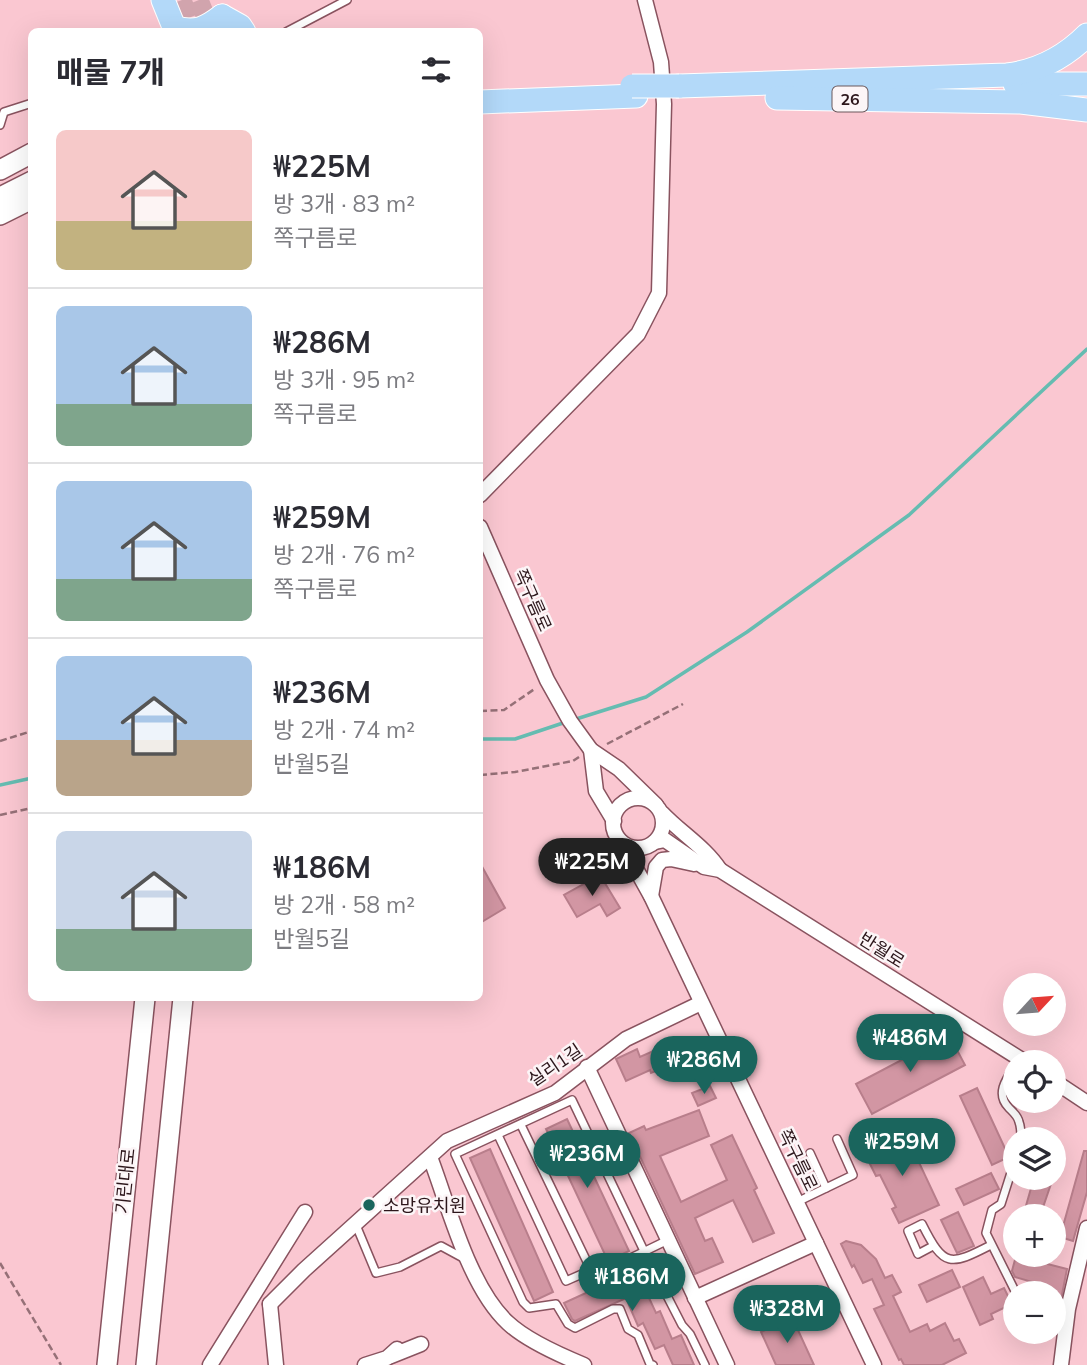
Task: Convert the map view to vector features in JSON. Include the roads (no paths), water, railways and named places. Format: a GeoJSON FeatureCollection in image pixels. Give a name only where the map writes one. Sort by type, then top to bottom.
{"type":"FeatureCollection","features":[{"type":"Feature","properties":{"kind":"main road"},"geometry":{"type":"LineString","coordinates":[[170,13],[186,28]]}},
{"type":"Feature","properties":{"kind":"main road"},"geometry":{"type":"LineString","coordinates":[[207,28],[222,16],[241,28]]}},
{"type":"Feature","properties":{"kind":"main road"},"geometry":{"type":"LineString","coordinates":[[944,79],[951,76],[1007,75],[1034,71],[1068,52],[1087,35]]}},
{"type":"Feature","properties":{"kind":"main road","name":"26"},"geometry":{"type":"LineString","coordinates":[[679,91],[944,79],[949,84],[1087,84]]}},
{"type":"Feature","properties":{"kind":"main road","name":"26"},"geometry":{"type":"LineString","coordinates":[[483,88],[679,91],[1021,102],[1087,110]]}},
{"type":"Feature","properties":{"kind":"main road","name":"26"},"geometry":{"type":"LineString","coordinates":[[483,102],[634,91]]}},
{"type":"Feature","properties":{"kind":"main road"},"geometry":{"type":"LineString","coordinates":[[1021,102],[1087,98]]}},
{"type":"Feature","properties":{"kind":"street"},"geometry":{"type":"LineString","coordinates":[[483,492],[638,334],[659,293],[664,104],[661,62],[645,0]]}},
{"type":"Feature","properties":{"kind":"street"},"geometry":{"type":"LineString","coordinates":[[0,170],[28,155]]}},
{"type":"Feature","properties":{"kind":"street"},"geometry":{"type":"LineString","coordinates":[[0,197],[28,183]]}},
{"type":"Feature","properties":{"kind":"street"},"geometry":{"type":"LineString","coordinates":[[0,215],[28,201]]}},
{"type":"Feature","properties":{"kind":"street","name":"쪽구름로"},"geometry":{"type":"LineString","coordinates":[[483,534],[549,685],[592,750]]}},
{"type":"Feature","properties":{"kind":"street"},"geometry":{"type":"LineString","coordinates":[[592,750],[619,769],[678,831],[709,854],[720,870]]}},
{"type":"Feature","properties":{"kind":"street"},"geometry":{"type":"LineString","coordinates":[[592,750],[596,791],[614,821],[617,836],[651,896]]}},
{"type":"Feature","properties":{"kind":"street"},"geometry":{"type":"LineString","coordinates":[[614,821],[619,808],[632,799],[649,800],[658,808],[663,828],[644,858],[651,896]]}},
{"type":"Feature","properties":{"kind":"street"},"geometry":{"type":"LineString","coordinates":[[621,842],[635,848],[664,840],[699,864]]}},
{"type":"Feature","properties":{"kind":"street"},"geometry":{"type":"LineString","coordinates":[[651,896],[656,867],[662,860],[671,859],[720,870]]}},
{"type":"Feature","properties":{"kind":"street","name":"반월로"},"geometry":{"type":"LineString","coordinates":[[720,870],[1003,1052]]}},
{"type":"Feature","properties":{"kind":"street","name":"쪽구름로"},"geometry":{"type":"LineString","coordinates":[[651,896],[874,1365]]}},
{"type":"Feature","properties":{"kind":"street","name":"기린대로"},"geometry":{"type":"LineString","coordinates":[[107,1365],[145,1001]]}},
{"type":"Feature","properties":{"kind":"street"},"geometry":{"type":"LineString","coordinates":[[146,1365],[183,1001]]}},
{"type":"Feature","properties":{"kind":"street","name":"실리1길"},"geometry":{"type":"LineString","coordinates":[[270,1304],[304,1269],[447,1142],[555,1093],[626,1040],[701,1003]]}},
{"type":"Feature","properties":{"kind":"street"},"geometry":{"type":"LineString","coordinates":[[587,1067],[727,1365]]}},
{"type":"Feature","properties":{"kind":"street"},"geometry":{"type":"LineString","coordinates":[[1066,1089],[1087,1102]]}},
{"type":"Feature","properties":{"kind":"street"},"geometry":{"type":"LineString","coordinates":[[430,1157],[479,1287],[508,1324],[558,1354],[584,1365]]}},
{"type":"Feature","properties":{"kind":"street"},"geometry":{"type":"LineString","coordinates":[[210,1365],[305,1212]]}},
{"type":"Feature","properties":{"kind":"street"},"geometry":{"type":"LineString","coordinates":[[1061,1365],[1068,1309],[1087,1228]]}},
{"type":"Feature","properties":{"kind":"street"},"geometry":{"type":"LineString","coordinates":[[695,1298],[816,1242]]}},
{"type":"Feature","properties":{"kind":"street"},"geometry":{"type":"LineString","coordinates":[[256,1294],[270,1304],[276,1365]]}},
{"type":"Feature","properties":{"kind":"street"},"geometry":{"type":"LineString","coordinates":[[365,1365],[421,1344]]}},
{"type":"Feature","properties":{"kind":"lane"},"geometry":{"type":"LineString","coordinates":[[294,28],[347,0]]}},
{"type":"Feature","properties":{"kind":"lane"},"geometry":{"type":"LineString","coordinates":[[0,125],[2,112],[28,104]]}},
{"type":"Feature","properties":{"kind":"lane"},"geometry":{"type":"LineString","coordinates":[[653,1365],[650,1364],[638,1335],[628,1329],[620,1309],[575,1328],[568,1324],[556,1304],[529,1308],[523,1302],[455,1154],[572,1100],[645,1253],[705,1365]]}},
{"type":"Feature","properties":{"kind":"lane"},"geometry":{"type":"LineString","coordinates":[[521,1125],[591,1270]]}},
{"type":"Feature","properties":{"kind":"lane"},"geometry":{"type":"LineString","coordinates":[[498,1135],[566,1281],[591,1270],[602,1272],[668,1240]]}},
{"type":"Feature","properties":{"kind":"lane"},"geometry":{"type":"LineString","coordinates":[[797,1203],[853,1175],[836,1139]]}},
{"type":"Feature","properties":{"kind":"lane"},"geometry":{"type":"LineString","coordinates":[[810,1153],[826,1188]]}},
{"type":"Feature","properties":{"kind":"lane"},"geometry":{"type":"LineString","coordinates":[[1006,1190],[1002,1204],[992,1210],[986,1233],[1010,1281]]}},
{"type":"Feature","properties":{"kind":"lane"},"geometry":{"type":"LineString","coordinates":[[356,1225],[376,1273],[400,1267],[441,1246],[469,1261]]}},
{"type":"Feature","properties":{"kind":"lane"},"geometry":{"type":"LineString","coordinates":[[933,1246],[949,1259],[957,1261],[991,1245]]}},
{"type":"Feature","properties":{"kind":"waterway"},"geometry":{"type":"LineString","coordinates":[[573,720],[646,697],[747,632],[909,515],[1087,349]]}},
{"type":"Feature","properties":{"kind":"waterway"},"geometry":{"type":"LineString","coordinates":[[483,739],[515,739],[566,722]]}},
{"type":"Feature","properties":{"kind":"waterway"},"geometry":{"type":"LineString","coordinates":[[0,785],[28,779]]}},
{"type":"Feature","properties":{"kind":"tunnel"},"geometry":{"type":"LineString","coordinates":[[182,0],[192,28]]}},
{"type":"Feature","properties":{"kind":"tunnel"},"geometry":{"type":"LineString","coordinates":[[199,0],[210,28]]}},
{"type":"Feature","properties":{"kind":"place","name":"소망유치원"},"geometry":{"type":"Point","coordinates":[369,1205]}}]}
